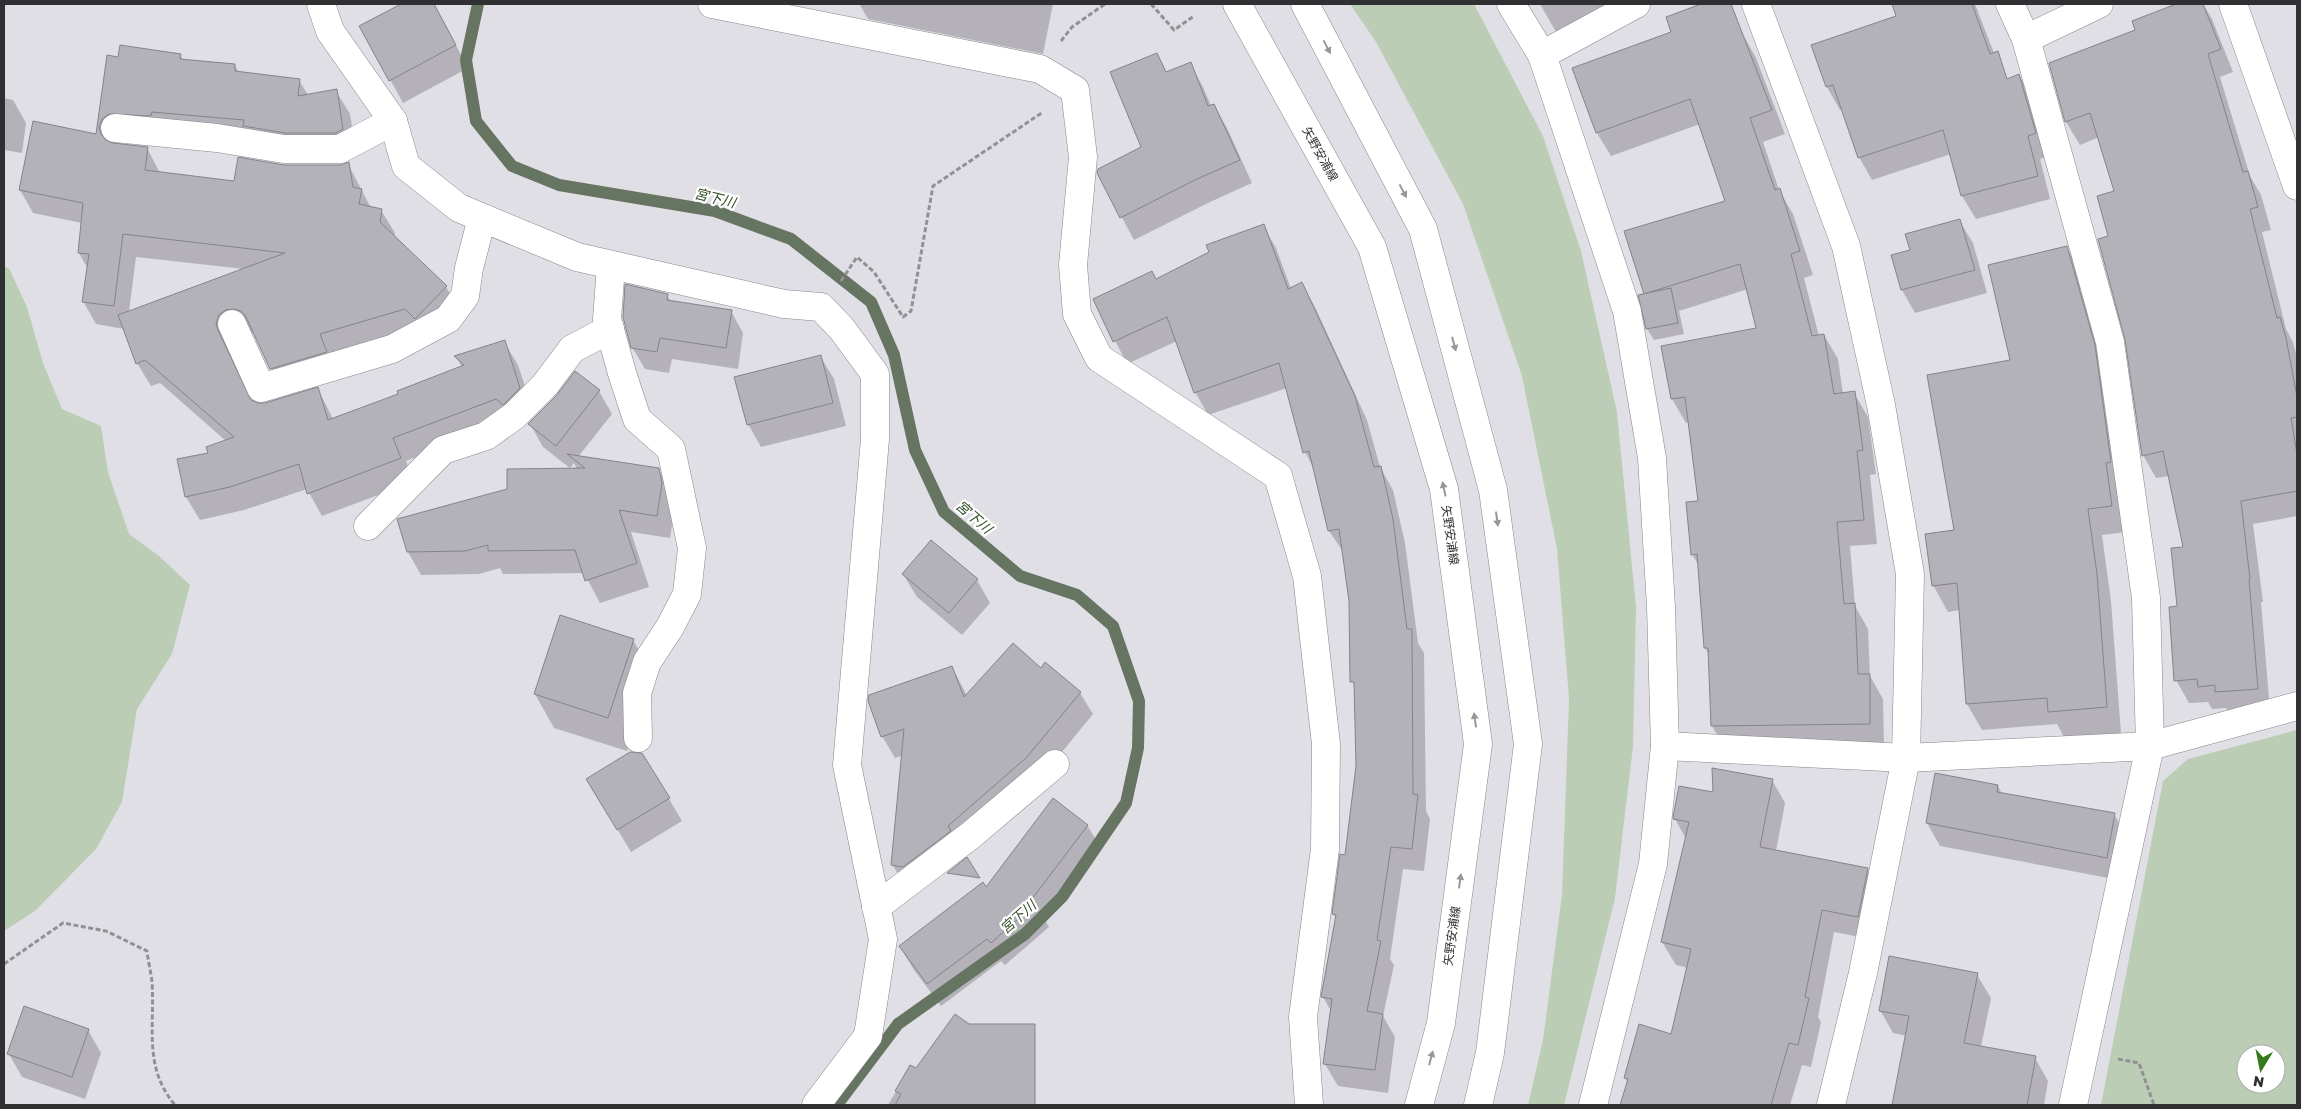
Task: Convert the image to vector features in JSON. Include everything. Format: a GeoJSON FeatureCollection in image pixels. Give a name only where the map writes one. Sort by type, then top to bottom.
{"type":"FeatureCollection","features":[{"type":"Feature","properties":{"kind":"street"},"geometry":{"type":"LineString","coordinates":[[321,4],[330,31],[393,121],[406,166],[460,208],[577,257],[784,304],[821,307],[842,329],[875,374],[875,439],[847,765],[883,939],[868,1036],[816,1105]]}},
{"type":"Feature","properties":{"kind":"street"},"geometry":{"type":"LineString","coordinates":[[712,4],[1040,70],[1075,90],[1083,157],[1073,265],[1078,314],[1099,358],[1278,476],[1307,576],[1326,744],[1325,849],[1303,1017],[1309,1105]]}},
{"type":"Feature","properties":{"kind":"street","name":"矢野安浦線"},"geometry":{"type":"LineString","coordinates":[[1237,4],[1372,248],[1444,489],[1478,744],[1441,1023],[1419,1105]]}},
{"type":"Feature","properties":{"kind":"street"},"geometry":{"type":"LineString","coordinates":[[1305,4],[1423,229],[1493,490],[1528,744],[1490,1054],[1478,1105]]}},
{"type":"Feature","properties":{"kind":"street"},"geometry":{"type":"LineString","coordinates":[[1511,4],[1542,55],[1627,311],[1652,458],[1661,607],[1665,746],[1653,864],[1593,1105]]}},
{"type":"Feature","properties":{"kind":"street"},"geometry":{"type":"LineString","coordinates":[[1542,55],[1636,4]]}},
{"type":"Feature","properties":{"kind":"street"},"geometry":{"type":"LineString","coordinates":[[1756,4],[1846,246],[1881,405],[1910,574],[1906,758],[1863,973],[1831,1105]]}},
{"type":"Feature","properties":{"kind":"street"},"geometry":{"type":"LineString","coordinates":[[2010,4],[2026,39],[2110,342],[2146,598],[2150,746],[2073,1105]]}},
{"type":"Feature","properties":{"kind":"street"},"geometry":{"type":"LineString","coordinates":[[2026,39],[2100,4]]}},
{"type":"Feature","properties":{"kind":"street"},"geometry":{"type":"LineString","coordinates":[[2233,4],[2297,186]]}},
{"type":"Feature","properties":{"kind":"street"},"geometry":{"type":"LineString","coordinates":[[115,128],[216,138],[284,150],[331,149],[340,148],[393,121]]}},
{"type":"Feature","properties":{"kind":"street"},"geometry":{"type":"LineString","coordinates":[[232,324],[262,388],[392,349],[448,319],[465,296],[469,268],[482,218]]}},
{"type":"Feature","properties":{"kind":"street"},"geometry":{"type":"LineString","coordinates":[[611,266],[607,319],[637,419],[671,449],[692,548],[687,594],[670,627],[647,662],[637,693],[638,738]]}},
{"type":"Feature","properties":{"kind":"street"},"geometry":{"type":"LineString","coordinates":[[368,526],[443,450],[486,436],[514,416],[545,384],[572,349],[610,329]]}},
{"type":"Feature","properties":{"kind":"street"},"geometry":{"type":"LineString","coordinates":[[1665,746],[1906,758],[2150,746],[2297,706]]}},
{"type":"Feature","properties":{"kind":"street"},"geometry":{"type":"LineString","coordinates":[[876,907],[970,835],[1055,764]]}},
{"type":"Feature","properties":{"kind":"path"},"geometry":{"type":"LineString","coordinates":[[1072,27],[1105,4]]}},
{"type":"Feature","properties":{"kind":"path"},"geometry":{"type":"LineString","coordinates":[[1150,4],[1174,30],[1194,16]]}},
{"type":"Feature","properties":{"kind":"path"},"geometry":{"type":"LineString","coordinates":[[850,270],[857,257],[874,272],[903,317],[911,311],[933,186],[1075,90]]}},
{"type":"Feature","properties":{"kind":"path"},"geometry":{"type":"LineString","coordinates":[[4,964],[63,923],[106,931],[146,951],[152,981],[153,1049],[157,1077],[175,1105]]}},
{"type":"Feature","properties":{"kind":"path"},"geometry":{"type":"LineString","coordinates":[[2084,1054],[2139,1062],[2154,1105]]}},
{"type":"Feature","properties":{"kind":"green space"},"geometry":{"type":"Polygon","coordinates":[[[1350,4],[1474,4],[1543,136],[1581,251],[1617,412],[1636,607],[1633,747],[1615,898],[1564,1105],[1528,1105],[1543,1040],[1562,895],[1569,699],[1557,549],[1522,376],[1463,204],[1376,42],[1350,4]]]}},
{"type":"Feature","properties":{"kind":"green space"},"geometry":{"type":"Polygon","coordinates":[[[4,267],[9,268],[27,307],[43,363],[62,409],[101,426],[108,472],[129,534],[159,556],[190,585],[172,654],[137,709],[122,802],[96,849],[35,911],[4,931],[4,267]]]}},
{"type":"Feature","properties":{"kind":"green space"},"geometry":{"type":"Polygon","coordinates":[[[2297,730],[2297,1105],[2101,1105],[2163,781],[2188,759],[2297,730]]]}},
{"type":"Feature","properties":{"kind":"building"},"geometry":{"type":"Polygon","coordinates":[[[401,4],[434,4],[456,45],[389,81],[359,26],[401,4]]]}},
{"type":"Feature","properties":{"kind":"building"},"geometry":{"type":"Polygon","coordinates":[[[1701,4],[1731,4],[1772,110],[1750,118],[1775,190],[1780,188],[1800,251],[1791,254],[1812,336],[1824,334],[1834,394],[1855,391],[1863,450],[1857,451],[1864,520],[1837,522],[1844,604],[1855,603],[1858,674],[1870,674],[1870,724],[1711,726],[1708,648],[1704,648],[1697,554],[1691,555],[1686,502],[1698,501],[1685,397],[1671,399],[1661,346],[1756,328],[1740,264],[1644,294],[1624,231],[1725,201],[1690,99],[1596,133],[1572,68],[1671,32],[1666,17],[1701,4]]]}},
{"type":"Feature","properties":{"kind":"building"},"geometry":{"type":"Polygon","coordinates":[[[1892,4],[1972,4],[1990,54],[1998,51],[2007,79],[2019,74],[2036,133],[2028,136],[2038,176],[1961,196],[1943,130],[1858,158],[1833,85],[1826,87],[1811,45],[1896,16],[1892,4]]]}},
{"type":"Feature","properties":{"kind":"building"},"geometry":{"type":"Polygon","coordinates":[[[2176,4],[2203,4],[2221,49],[2208,54],[2243,172],[2248,171],[2258,207],[2250,209],[2277,318],[2280,317],[2286,338],[2297,397],[2297,417],[2291,418],[2297,454],[2297,491],[2241,501],[2250,579],[2258,689],[2215,692],[2215,685],[2198,687],[2197,679],[2174,681],[2169,607],[2177,606],[2171,548],[2183,547],[2163,451],[2142,456],[2125,340],[2098,239],[2108,236],[2097,196],[2114,191],[2090,113],[2065,122],[2049,63],[2135,30],[2132,21],[2176,4]]]}},
{"type":"Feature","properties":{"kind":"building"},"geometry":{"type":"Polygon","coordinates":[[[120,45],[181,54],[180,59],[235,64],[235,71],[300,79],[298,96],[337,89],[343,129],[336,133],[285,133],[243,126],[244,120],[152,112],[151,116],[109,114],[102,119],[99,127],[101,134],[106,140],[113,143],[148,147],[145,170],[234,181],[238,157],[284,165],[340,165],[349,162],[353,187],[362,189],[359,204],[382,209],[380,222],[447,286],[415,319],[405,309],[320,334],[327,352],[270,369],[246,317],[241,311],[234,309],[225,310],[219,315],[216,323],[218,330],[251,400],[265,403],[318,387],[328,420],[398,394],[397,391],[464,365],[454,356],[505,340],[520,388],[503,405],[496,399],[393,438],[401,458],[307,494],[299,464],[230,487],[185,497],[177,459],[208,453],[206,447],[234,437],[145,360],[136,364],[118,315],[285,253],[123,234],[114,306],[82,302],[89,254],[78,253],[83,203],[19,190],[33,121],[96,134],[107,55],[118,57],[120,45]]]}},
{"type":"Feature","properties":{"kind":"building"},"geometry":{"type":"Polygon","coordinates":[[[1157,53],[1166,72],[1191,62],[1208,106],[1214,104],[1240,160],[1197,179],[1120,218],[1097,173],[1098,169],[1141,147],[1110,72],[1157,53]]]}},
{"type":"Feature","properties":{"kind":"building"},"geometry":{"type":"Polygon","coordinates":[[[1960,219],[1975,270],[1901,290],[1891,255],[1910,250],[1905,234],[1960,219]]]}},
{"type":"Feature","properties":{"kind":"building"},"geometry":{"type":"Polygon","coordinates":[[[1264,224],[1288,289],[1302,282],[1355,396],[1374,467],[1381,466],[1393,519],[1407,629],[1412,629],[1413,794],[1418,795],[1412,849],[1391,847],[1377,940],[1381,941],[1367,1011],[1383,1014],[1375,1070],[1323,1064],[1332,999],[1321,997],[1336,915],[1332,914],[1340,854],[1345,855],[1356,766],[1354,682],[1350,682],[1349,601],[1339,529],[1328,531],[1309,451],[1303,453],[1279,363],[1194,393],[1167,317],[1113,342],[1093,299],[1152,271],[1156,279],[1209,252],[1206,245],[1264,224]]]}},
{"type":"Feature","properties":{"kind":"building"},"geometry":{"type":"Polygon","coordinates":[[[2067,246],[2095,345],[2111,462],[2106,463],[2112,506],[2088,509],[2097,574],[2107,707],[2048,712],[2047,698],[1966,704],[1957,583],[1932,586],[1925,534],[1954,530],[1927,375],[2010,360],[1988,265],[2067,246]]]}},
{"type":"Feature","properties":{"kind":"building"},"geometry":{"type":"Polygon","coordinates":[[[625,284],[668,294],[667,300],[732,310],[726,348],[660,338],[657,352],[631,348],[623,317],[625,284]]]}},
{"type":"Feature","properties":{"kind":"building"},"geometry":{"type":"Polygon","coordinates":[[[1671,288],[1678,323],[1646,329],[1638,295],[1671,288]]]}},
{"type":"Feature","properties":{"kind":"building"},"geometry":{"type":"Polygon","coordinates":[[[821,355],[833,403],[747,425],[734,377],[821,355]]]}},
{"type":"Feature","properties":{"kind":"building"},"geometry":{"type":"Polygon","coordinates":[[[575,371],[600,390],[556,446],[528,424],[556,396],[575,371]]]}},
{"type":"Feature","properties":{"kind":"building"},"geometry":{"type":"Polygon","coordinates":[[[567,454],[659,468],[662,483],[657,516],[619,510],[637,563],[585,581],[575,550],[488,551],[488,545],[465,551],[407,552],[397,519],[507,489],[507,469],[585,468],[567,454]]]}},
{"type":"Feature","properties":{"kind":"building"},"geometry":{"type":"Polygon","coordinates":[[[931,540],[978,579],[949,613],[902,574],[931,540]]]}},
{"type":"Feature","properties":{"kind":"building"},"geometry":{"type":"Polygon","coordinates":[[[560,615],[634,639],[608,718],[534,694],[560,615]]]}},
{"type":"Feature","properties":{"kind":"building"},"geometry":{"type":"Polygon","coordinates":[[[1013,643],[1041,668],[1045,662],[1081,692],[1027,757],[948,826],[951,831],[903,867],[891,865],[904,729],[881,737],[868,701],[869,695],[952,666],[964,697],[1013,643]]]}},
{"type":"Feature","properties":{"kind":"building"},"geometry":{"type":"Polygon","coordinates":[[[630,752],[642,753],[670,798],[617,830],[586,779],[630,752]]]}},
{"type":"Feature","properties":{"kind":"building"},"geometry":{"type":"Polygon","coordinates":[[[1712,768],[1773,779],[1760,847],[1868,868],[1858,917],[1822,910],[1805,997],[1809,998],[1798,1045],[1789,1043],[1771,1105],[1620,1105],[1628,1079],[1624,1078],[1639,1024],[1671,1034],[1691,949],[1661,942],[1689,822],[1673,819],[1674,812],[1679,786],[1713,792],[1712,768]]]}},
{"type":"Feature","properties":{"kind":"building"},"geometry":{"type":"Polygon","coordinates":[[[1935,773],[1998,785],[1997,792],[2115,813],[2107,858],[1926,823],[1935,773]]]}},
{"type":"Feature","properties":{"kind":"building"},"geometry":{"type":"Polygon","coordinates":[[[1053,798],[1088,825],[1032,899],[1036,903],[991,943],[987,939],[927,984],[899,946],[983,882],[986,887],[1053,798]]]}},
{"type":"Feature","properties":{"kind":"building"},"geometry":{"type":"Polygon","coordinates":[[[967,857],[980,878],[947,873],[967,857]]]}},
{"type":"Feature","properties":{"kind":"building"},"geometry":{"type":"Polygon","coordinates":[[[1889,956],[1978,973],[1964,1043],[2036,1056],[2027,1105],[1892,1105],[1909,1016],[1879,1011],[1889,956]]]}},
{"type":"Feature","properties":{"kind":"building"},"geometry":{"type":"Polygon","coordinates":[[[24,1006],[89,1029],[72,1077],[7,1054],[24,1006]]]}},
{"type":"Feature","properties":{"kind":"building"},"geometry":{"type":"Polygon","coordinates":[[[955,1014],[969,1024],[1035,1024],[1035,1105],[895,1105],[901,1094],[895,1091],[910,1065],[916,1068],[955,1014]]]}},
{"type":"Feature","properties":{"kind":"waterway","name":"宮下川"},"geometry":{"type":"LineString","coordinates":[[478,4],[466,60],[476,121],[512,166],[559,185],[715,211],[791,239],[871,302],[894,355],[915,450],[944,512],[1020,576],[1077,595],[1113,626],[1139,701],[1138,748],[1126,803],[1062,897],[1025,934],[898,1024],[837,1105]]}}]}
